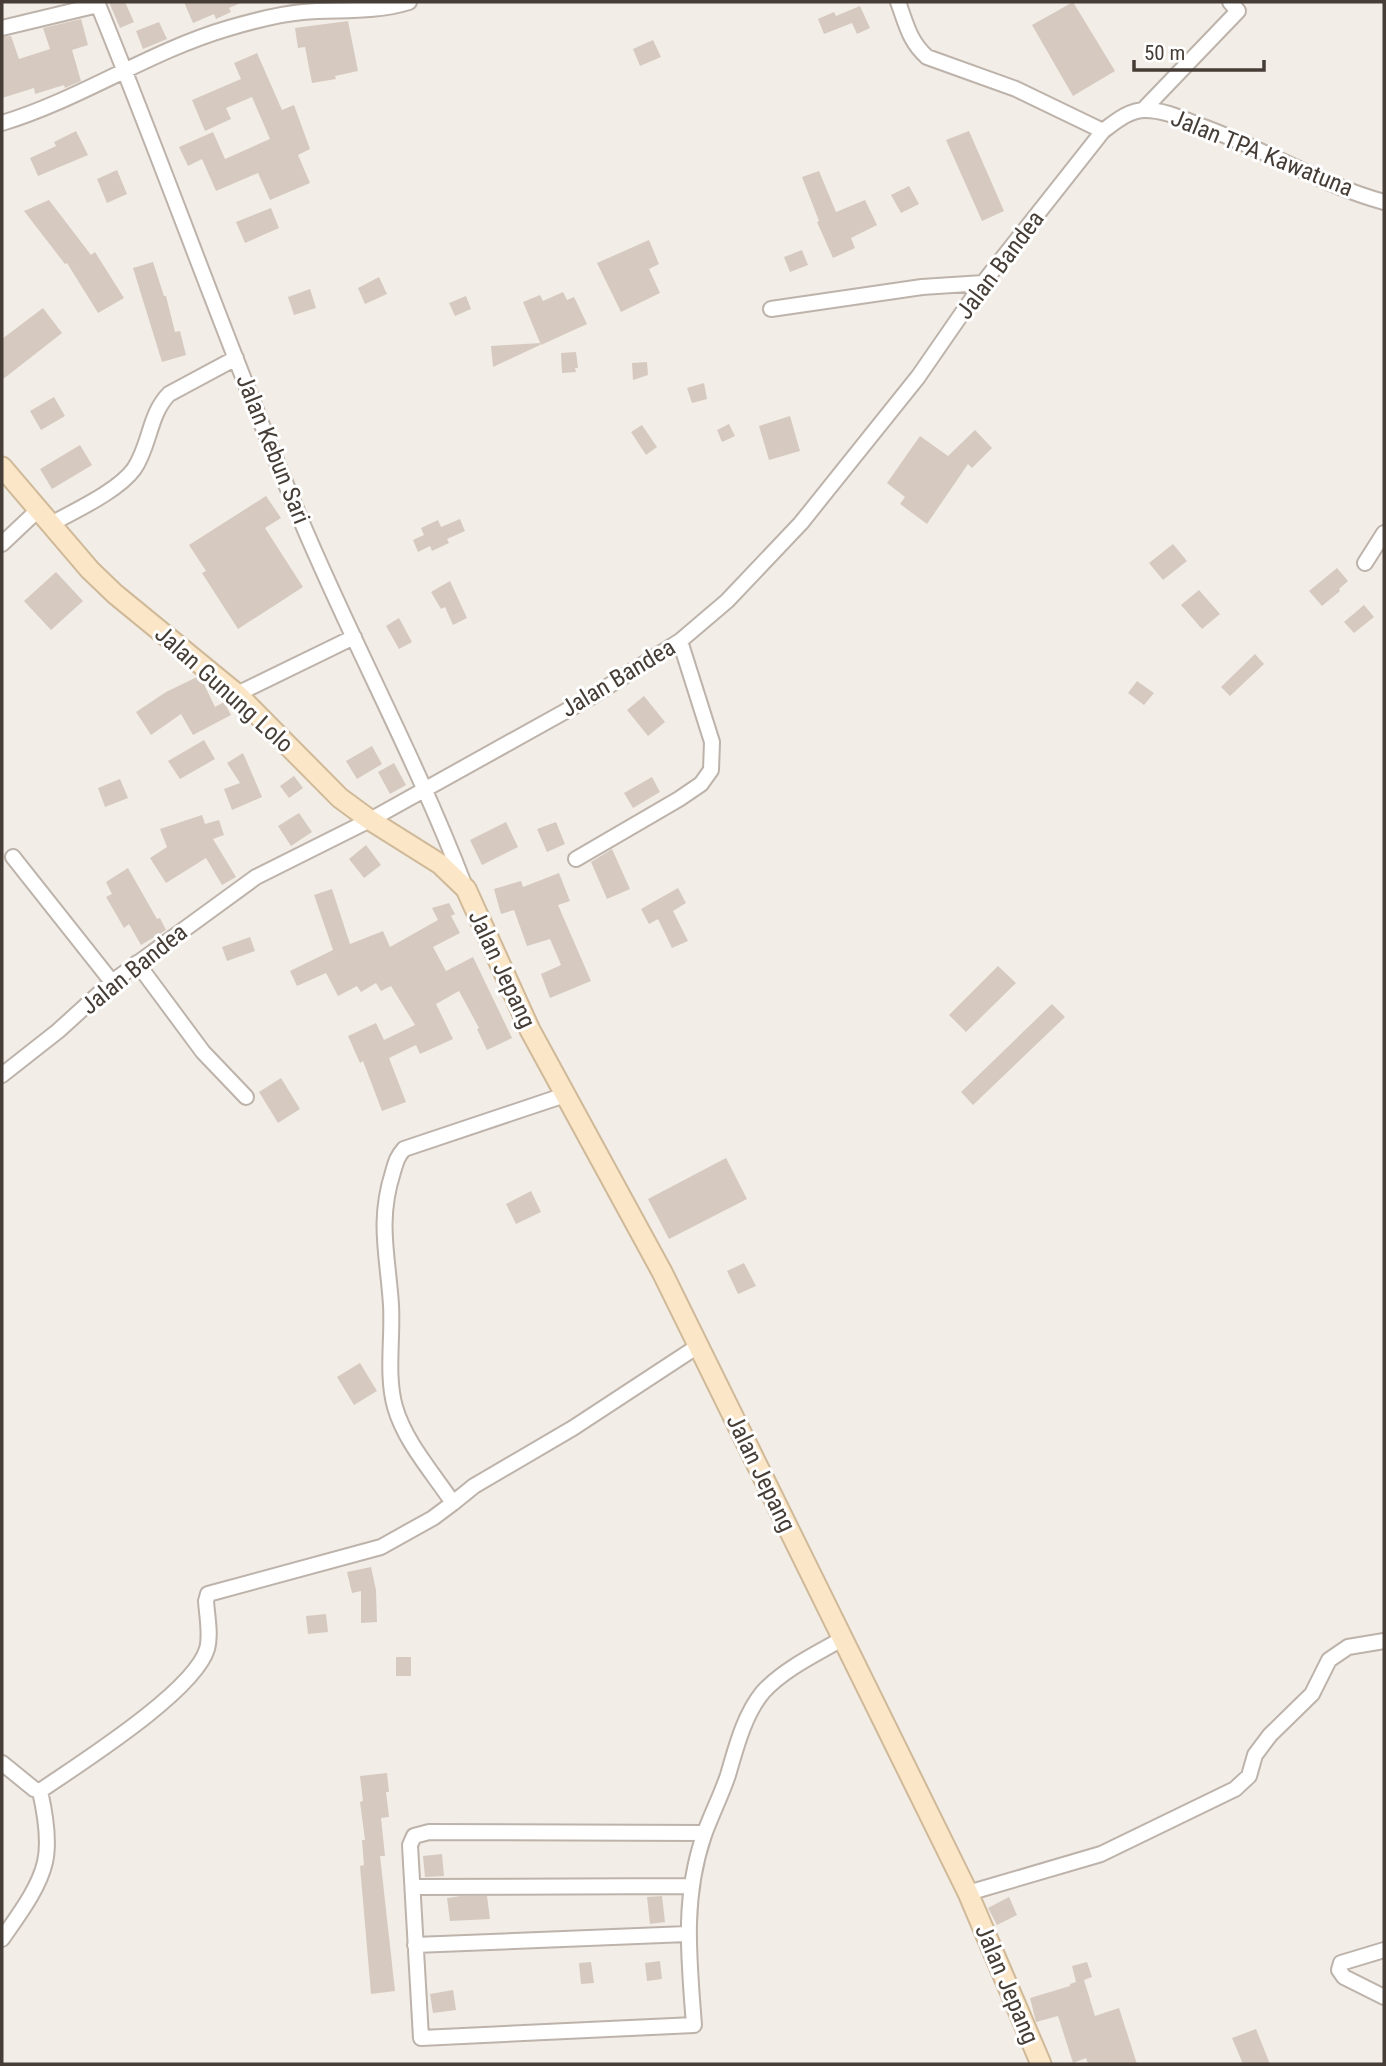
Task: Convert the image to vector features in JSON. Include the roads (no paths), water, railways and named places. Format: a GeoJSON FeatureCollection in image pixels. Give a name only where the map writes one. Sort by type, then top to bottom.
{"type":"FeatureCollection","features":[{"type":"Feature","properties":{"kind":"street"},"geometry":{"type":"LineString","coordinates":[[2,123],[72,97],[202,37],[270,17],[303,12],[380,9],[409,2]]}},
{"type":"Feature","properties":{"kind":"street"},"geometry":{"type":"LineString","coordinates":[[898,2],[909,35],[927,57],[1016,89],[1103,131]]}},
{"type":"Feature","properties":{"kind":"street"},"geometry":{"type":"LineString","coordinates":[[1143,110],[1238,11],[1230,2]]}},
{"type":"Feature","properties":{"kind":"street"},"geometry":{"type":"LineString","coordinates":[[2,28],[98,3]]}},
{"type":"Feature","properties":{"kind":"street","name":"Jalan Kebun Sari"},"geometry":{"type":"LineString","coordinates":[[98,3],[299,518],[425,790],[466,889]]}},
{"type":"Feature","properties":{"kind":"street","name":"Jalan TPA Kawatuna"},"geometry":{"type":"LineString","coordinates":[[1103,131],[1133,112],[1163,112],[1219,132],[1326,180],[1384,202]]}},
{"type":"Feature","properties":{"kind":"street","name":"Jalan Bandea"},"geometry":{"type":"LineString","coordinates":[[2,1075],[58,1031],[112,982],[256,877],[370,820],[591,697],[680,641],[727,601],[801,523],[918,377],[983,283],[1103,131]]}},
{"type":"Feature","properties":{"kind":"street"},"geometry":{"type":"LineString","coordinates":[[771,309],[922,287],[983,283]]}},
{"type":"Feature","properties":{"kind":"street"},"geometry":{"type":"LineString","coordinates":[[2,544],[45,517],[97,498],[134,470],[160,403],[169,394],[236,358]]}},
{"type":"Feature","properties":{"kind":"street","name":"Jalan Gunung Lolo"},"geometry":{"type":"LineString","coordinates":[[2,467],[90,570],[115,594],[237,694],[340,797],[370,820],[440,863],[466,889]]}},
{"type":"Feature","properties":{"kind":"street"},"geometry":{"type":"LineString","coordinates":[[1365,563],[1384,533]]}},
{"type":"Feature","properties":{"kind":"street"},"geometry":{"type":"LineString","coordinates":[[237,694],[354,637]]}},
{"type":"Feature","properties":{"kind":"street"},"geometry":{"type":"LineString","coordinates":[[576,859],[679,799],[701,784],[711,770],[712,742],[680,641]]}},
{"type":"Feature","properties":{"kind":"street"},"geometry":{"type":"LineString","coordinates":[[13,857],[112,982]]}},
{"type":"Feature","properties":{"kind":"street","name":"Jalan Jepang"},"geometry":{"type":"LineString","coordinates":[[466,889],[530,1030],[662,1272],[968,1893],[1041,2064]]}},
{"type":"Feature","properties":{"kind":"street"},"geometry":{"type":"LineString","coordinates":[[137,963],[203,1052],[246,1097]]}},
{"type":"Feature","properties":{"kind":"street"},"geometry":{"type":"LineString","coordinates":[[453,1503],[404,1431],[394,1405],[390,1352],[391,1304],[384,1235],[385,1206],[390,1180],[397,1156],[404,1149],[565,1095]]}},
{"type":"Feature","properties":{"kind":"street"},"geometry":{"type":"LineString","coordinates":[[40,1791],[132,1726],[180,1688],[207,1651],[208,1594],[381,1547],[433,1518],[474,1486],[573,1428],[698,1346]]}},
{"type":"Feature","properties":{"kind":"street"},"geometry":{"type":"LineString","coordinates":[[704,1833],[421,1833],[410,1840],[421,2038],[694,2025],[687,1934],[692,1886],[704,1833],[717,1807],[736,1747],[762,1694],[775,1681],[842,1639]]}},
{"type":"Feature","properties":{"kind":"street"},"geometry":{"type":"LineString","coordinates":[[968,1893],[1101,1854],[1235,1789],[1249,1776],[1255,1755],[1270,1735],[1312,1695],[1329,1660],[1348,1647],[1384,1641]]}},
{"type":"Feature","properties":{"kind":"street"},"geometry":{"type":"LineString","coordinates":[[2,1763],[40,1791]]}},
{"type":"Feature","properties":{"kind":"street"},"geometry":{"type":"LineString","coordinates":[[2,1939],[37,1883],[44,1866],[47,1853],[45,1813],[40,1791]]}},
{"type":"Feature","properties":{"kind":"street"},"geometry":{"type":"LineString","coordinates":[[413,1887],[692,1886]]}},
{"type":"Feature","properties":{"kind":"street"},"geometry":{"type":"LineString","coordinates":[[415,1945],[687,1934]]}},
{"type":"Feature","properties":{"kind":"street"},"geometry":{"type":"LineString","coordinates":[[1384,1950],[1341,1963],[1339,1970],[1344,1977],[1384,1997]]}}]}
